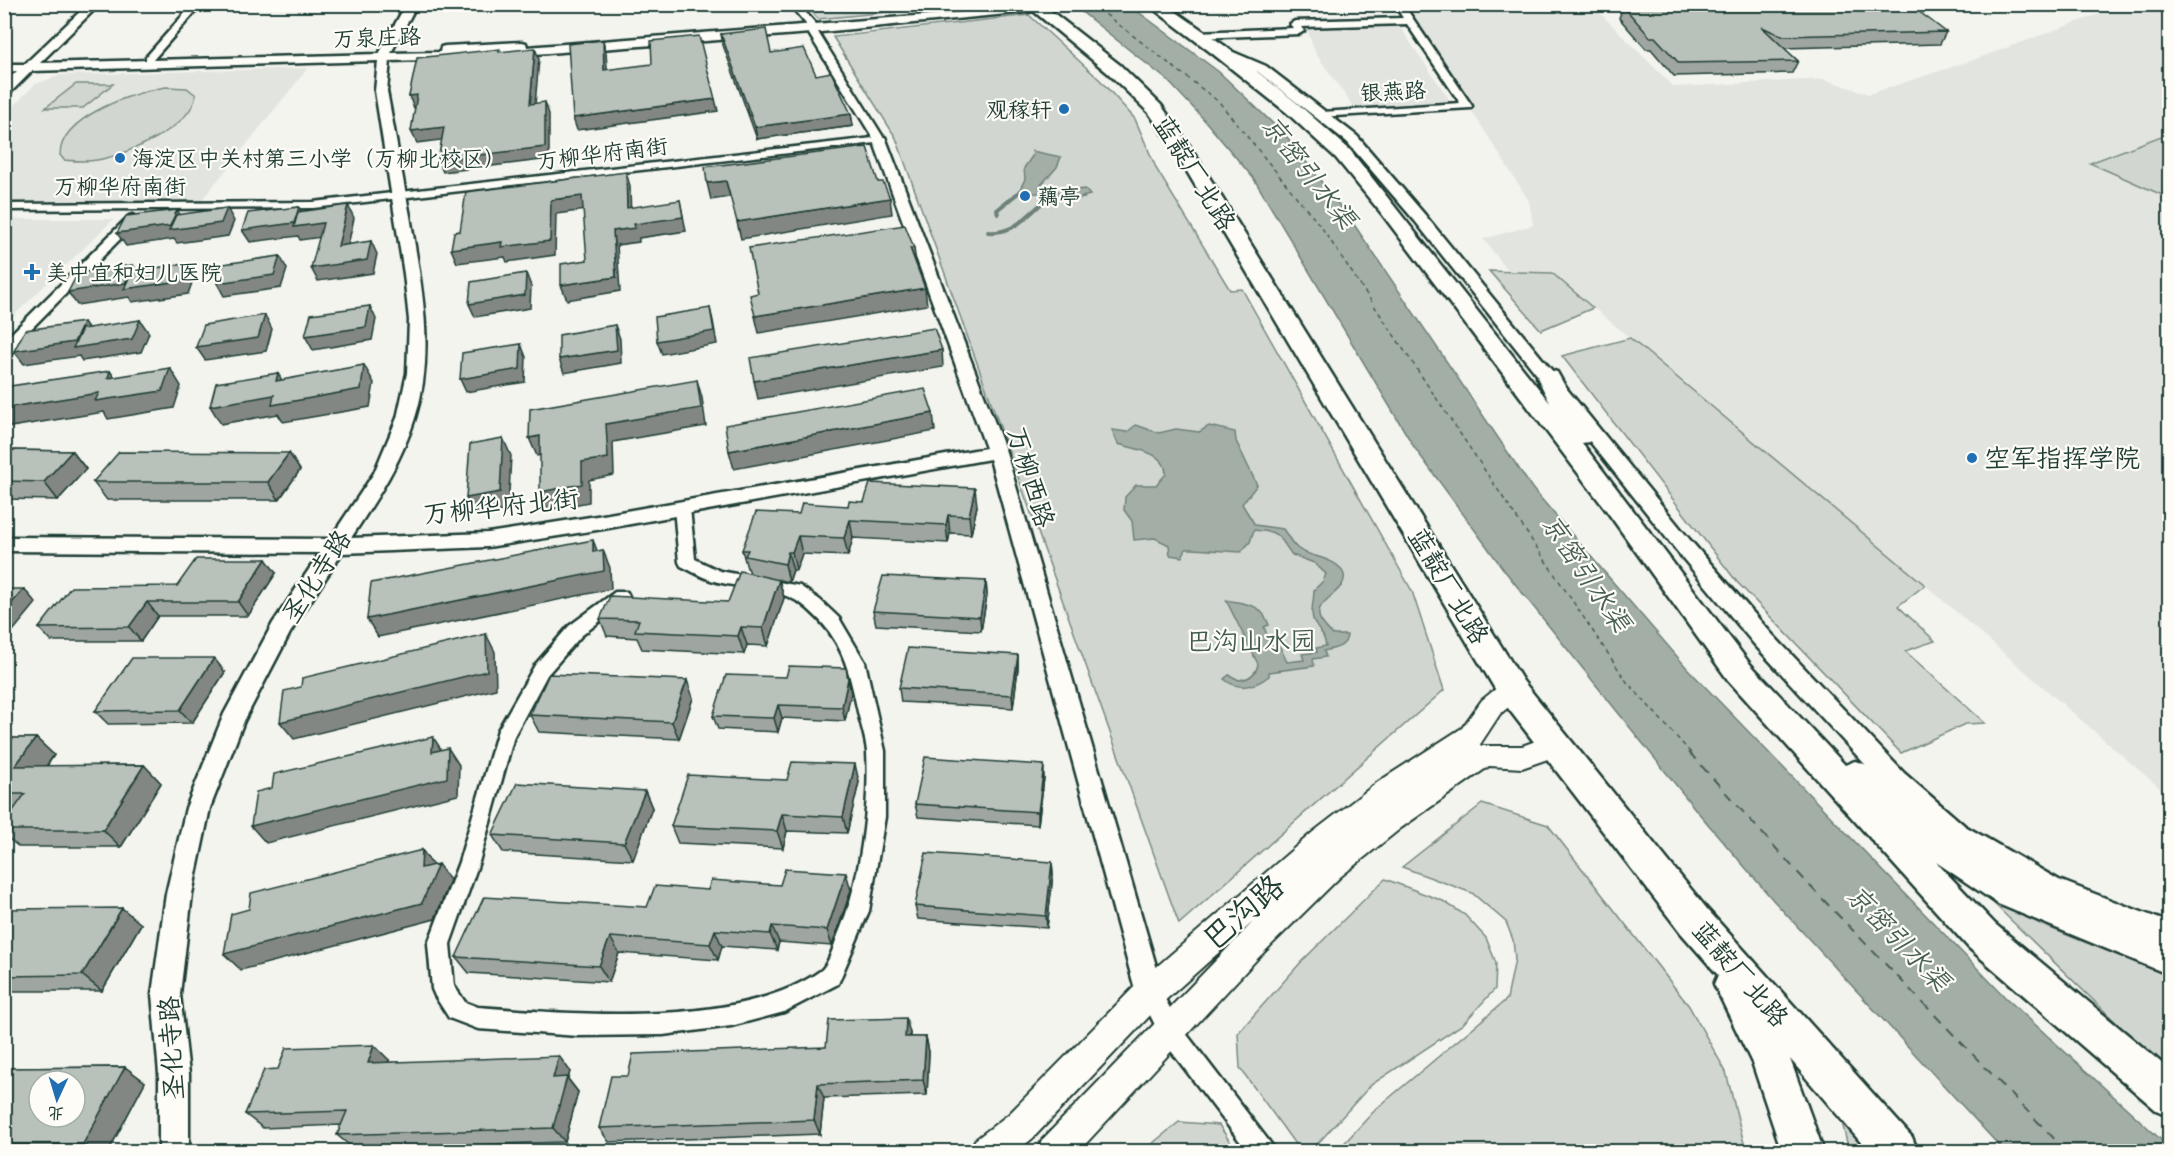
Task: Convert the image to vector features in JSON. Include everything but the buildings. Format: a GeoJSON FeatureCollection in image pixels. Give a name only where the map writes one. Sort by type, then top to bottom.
{"type":"FeatureCollection","features":[{"type":"Feature","properties":{"kind":"highway"},"geometry":{"type":"LineString","coordinates":[[1154,4],[1219,50],[1292,108],[1343,154],[1389,210],[1615,504],[1739,672],[1982,936],[2169,1096]]}},
{"type":"Feature","properties":{"kind":"highway","name":"蓝靛厂北路"},"geometry":{"type":"LineString","coordinates":[[1035,7],[1114,69],[1161,117],[1512,690],[1694,921],[1897,1152]]}},
{"type":"Feature","properties":{"kind":"highway"},"geometry":{"type":"LineString","coordinates":[[1549,377],[1615,504]]}},
{"type":"Feature","properties":{"kind":"highway"},"geometry":{"type":"LineString","coordinates":[[1739,672],[1870,789],[1944,848],[2012,893],[2169,958]]}},
{"type":"Feature","properties":{"kind":"highway"},"geometry":{"type":"LineString","coordinates":[[1694,921],[1749,1011],[1781,1084],[1803,1152]]}},
{"type":"Feature","properties":{"kind":"main road","name":"巴沟路"},"geometry":{"type":"LineString","coordinates":[[987,1152],[1021,1126],[1150,993],[1323,841],[1388,790],[1472,736],[1491,707],[1512,690]]}},
{"type":"Feature","properties":{"kind":"main road","name":"巴沟路"},"geometry":{"type":"LineString","coordinates":[[1054,1152],[1246,948],[1330,868],[1391,819],[1484,755],[1522,757],[1555,745]]}},
{"type":"Feature","properties":{"kind":"street"},"geometry":{"type":"LineString","coordinates":[[4,80],[84,4]]}},
{"type":"Feature","properties":{"kind":"street"},"geometry":{"type":"LineString","coordinates":[[4,91],[19,65],[95,4]]}},
{"type":"Feature","properties":{"kind":"street"},"geometry":{"type":"LineString","coordinates":[[148,59],[198,4]]}},
{"type":"Feature","properties":{"kind":"street","name":"圣化寺路"},"geometry":{"type":"LineString","coordinates":[[174,1152],[174,1074],[166,994],[179,894],[198,808],[232,721],[281,629],[383,474],[406,418],[416,373],[417,320],[412,274],[381,91],[384,55],[411,4]]}},
{"type":"Feature","properties":{"kind":"street","name":"万柳西路"},"geometry":{"type":"LineString","coordinates":[[793,4],[811,27],[880,140],[997,452],[1150,993]]}},
{"type":"Feature","properties":{"kind":"street","name":"万泉庄路"},"geometry":{"type":"LineString","coordinates":[[811,27],[1010,4]]}},
{"type":"Feature","properties":{"kind":"street"},"geometry":{"type":"LineString","coordinates":[[1398,4],[1409,21]]}},
{"type":"Feature","properties":{"kind":"street","name":"万泉庄路"},"geometry":{"type":"LineString","coordinates":[[19,65],[148,59],[486,54],[1035,7]]}},
{"type":"Feature","properties":{"kind":"street"},"geometry":{"type":"LineString","coordinates":[[1198,35],[1299,31],[1295,24],[1409,21]]}},
{"type":"Feature","properties":{"kind":"street","name":"银燕路"},"geometry":{"type":"LineString","coordinates":[[1322,115],[1467,106],[1409,21]]}},
{"type":"Feature","properties":{"kind":"street"},"geometry":{"type":"LineString","coordinates":[[1219,50],[1262,69],[1352,139],[1390,180],[1683,545],[1762,638],[1895,780],[1956,834],[2050,888],[2169,936]]}},
{"type":"Feature","properties":{"kind":"street","name":"万泉庄路"},"geometry":{"type":"LineString","coordinates":[[19,65],[384,55]]}},
{"type":"Feature","properties":{"kind":"street","name":"万柳华府南街"},"geometry":{"type":"LineString","coordinates":[[4,207],[313,205],[880,140]]}},
{"type":"Feature","properties":{"kind":"street"},"geometry":{"type":"LineString","coordinates":[[4,356],[17,336],[147,206]]}},
{"type":"Feature","properties":{"kind":"street","name":"万柳华府北街"},"geometry":{"type":"LineString","coordinates":[[4,544],[337,546],[488,540],[997,452]]}},
{"type":"Feature","properties":{"kind":"street"},"geometry":{"type":"LineString","coordinates":[[621,596],[574,631],[541,670],[505,735],[469,862],[439,944],[443,989],[457,1010],[478,1018],[578,1025],[663,1024],[731,1015],[784,1001],[830,977],[859,911],[875,818],[876,752],[856,662],[833,623],[814,604],[794,590],[716,576],[687,562],[682,508]]}},
{"type":"Feature","properties":{"kind":"street"},"geometry":{"type":"LineString","coordinates":[[1150,993],[1170,1031],[1263,1152]]}},
{"type":"Feature","properties":{"kind":"shaded area","name":"空军指挥学院"},"geometry":{"type":"Polygon","coordinates":[[[1405,6],[1593,6],[1674,87],[1824,79],[1869,94],[1970,61],[2121,6],[2169,6],[2169,796],[1918,579],[1552,273],[1508,271],[1483,239],[1533,225],[1529,201],[1405,6]]]}},
{"type":"Feature","properties":{"kind":"shaded area"},"geometry":{"type":"Polygon","coordinates":[[[1398,24],[1453,105],[1355,109],[1316,54],[1306,27],[1398,24]]]}},
{"type":"Feature","properties":{"kind":"shaded area","name":"海淀区中关村第三小学（万柳北校区）"},"geometry":{"type":"Polygon","coordinates":[[[308,68],[201,201],[5,201],[5,115],[35,84],[61,75],[308,68]]]}},
{"type":"Feature","properties":{"kind":"shaded area","name":"美中宜和妇儿医院"},"geometry":{"type":"Polygon","coordinates":[[[5,219],[114,219],[5,324],[5,219]]]}},
{"type":"Feature","properties":{"kind":"green space"},"geometry":{"type":"Polygon","coordinates":[[[806,5],[962,5],[818,19],[806,5]]]}},
{"type":"Feature","properties":{"kind":"green space","name":"巴沟山水园"},"geometry":{"type":"Polygon","coordinates":[[[1029,15],[1100,80],[1135,119],[1157,170],[1230,290],[1242,289],[1412,591],[1444,690],[1179,924],[896,138],[833,37],[1029,15]]]}},
{"type":"Feature","properties":{"kind":"green space"},"geometry":{"type":"Polygon","coordinates":[[[76,84],[113,84],[83,108],[45,108],[76,84]]]}},
{"type":"Feature","properties":{"kind":"green space"},"geometry":{"type":"Polygon","coordinates":[[[166,87],[187,88],[196,95],[192,107],[183,118],[156,138],[124,152],[93,161],[64,160],[60,155],[63,141],[85,118],[119,100],[166,87]]]}},
{"type":"Feature","properties":{"kind":"green space"},"geometry":{"type":"Polygon","coordinates":[[[2169,133],[2169,198],[2090,163],[2169,133]]]}},
{"type":"Feature","properties":{"kind":"green space"},"geometry":{"type":"Polygon","coordinates":[[[1489,271],[1552,273],[1593,308],[1541,330],[1489,271]]]}},
{"type":"Feature","properties":{"kind":"green space"},"geometry":{"type":"Polygon","coordinates":[[[1630,338],[1925,585],[1898,606],[1935,641],[1905,651],[1985,723],[1965,724],[1901,753],[1737,582],[1562,356],[1630,338]]]}},
{"type":"Feature","properties":{"kind":"green space"},"geometry":{"type":"Polygon","coordinates":[[[1482,804],[1548,825],[1689,1006],[1726,1072],[1746,1151],[1337,1151],[1376,1109],[1507,999],[1515,959],[1513,940],[1506,922],[1472,893],[1402,867],[1482,804]]]}},
{"type":"Feature","properties":{"kind":"green space"},"geometry":{"type":"Polygon","coordinates":[[[1385,879],[1443,901],[1465,915],[1486,938],[1496,963],[1495,989],[1463,1024],[1371,1085],[1311,1151],[1300,1151],[1240,1068],[1238,1033],[1302,961],[1385,879]]]}},
{"type":"Feature","properties":{"kind":"green space"},"geometry":{"type":"Polygon","coordinates":[[[1983,893],[2040,924],[2169,976],[2169,1074],[1983,893]]]}},
{"type":"Feature","properties":{"kind":"green space"},"geometry":{"type":"Polygon","coordinates":[[[1841,1118],[1871,1151],[1849,1151],[1841,1118]]]}},
{"type":"Feature","properties":{"kind":"green space"},"geometry":{"type":"Polygon","coordinates":[[[1179,1122],[1219,1125],[1236,1151],[1143,1151],[1179,1122]]]}},
{"type":"Feature","properties":{"kind":"water","name":"京密引水渠"},"geometry":{"type":"Polygon","coordinates":[[[1073,5],[1129,5],[1219,72],[1287,137],[1353,223],[1532,488],[1687,668],[2005,997],[2169,1147],[2169,1151],[2004,1151],[1773,900],[1696,810],[1504,570],[1414,447],[1254,179],[1167,80],[1073,5]]]}},
{"type":"Feature","properties":{"kind":"water"},"geometry":{"type":"Polygon","coordinates":[[[1032,151],[1061,157],[1057,167],[1039,187],[1061,192],[1085,189],[1090,195],[1080,199],[1048,200],[1040,193],[1018,193],[1025,179],[1024,168],[1033,155],[1032,151]]]}},
{"type":"Feature","properties":{"kind":"water"},"geometry":{"type":"Polygon","coordinates":[[[1136,425],[1159,433],[1176,429],[1199,432],[1209,426],[1235,432],[1236,441],[1257,485],[1242,504],[1255,525],[1283,529],[1297,548],[1330,561],[1341,569],[1344,581],[1324,602],[1319,614],[1322,623],[1333,635],[1347,635],[1342,645],[1324,651],[1326,657],[1313,659],[1314,666],[1269,672],[1269,676],[1252,685],[1235,685],[1224,679],[1229,675],[1239,680],[1249,677],[1254,674],[1258,664],[1226,600],[1257,608],[1269,625],[1264,627],[1271,646],[1279,645],[1287,662],[1304,660],[1302,654],[1317,652],[1316,648],[1326,646],[1323,635],[1313,620],[1312,612],[1314,590],[1326,574],[1314,563],[1292,555],[1279,536],[1271,532],[1254,530],[1250,542],[1241,552],[1186,549],[1182,557],[1170,555],[1169,545],[1155,538],[1134,540],[1132,521],[1124,510],[1125,497],[1136,485],[1156,485],[1166,474],[1165,467],[1155,456],[1118,444],[1112,430],[1127,432],[1136,425]]]}},
{"type":"Feature","properties":{"kind":"waterway"},"geometry":{"type":"LineString","coordinates":[[998,214],[997,210],[1018,193]]}},
{"type":"Feature","properties":{"kind":"waterway"},"geometry":{"type":"LineString","coordinates":[[988,232],[1013,227],[1046,200]]}},
{"type":"Feature","properties":{"kind":"ferry route"},"geometry":{"type":"LineString","coordinates":[[1092,4],[1219,102],[1322,228],[1627,682],[1691,753]]}},
{"type":"Feature","properties":{"kind":"ferry route"},"geometry":{"type":"LineString","coordinates":[[1689,752],[1810,886],[2067,1152]]}},
{"type":"Feature","properties":{"kind":"place","name":"观稼轩"},"geometry":{"type":"Point","coordinates":[1064,109]}},
{"type":"Feature","properties":{"kind":"place","name":"海淀区中关村第三小学（万柳北校区）"},"geometry":{"type":"Point","coordinates":[120,158]}},
{"type":"Feature","properties":{"kind":"place","name":"藕亭"},"geometry":{"type":"Point","coordinates":[1025,196]}},
{"type":"Feature","properties":{"kind":"place","name":"美中宜和妇儿医院"},"geometry":{"type":"Point","coordinates":[32,272]}},
{"type":"Feature","properties":{"kind":"place","name":"空军指挥学院"},"geometry":{"type":"Point","coordinates":[1972,458]}}]}
